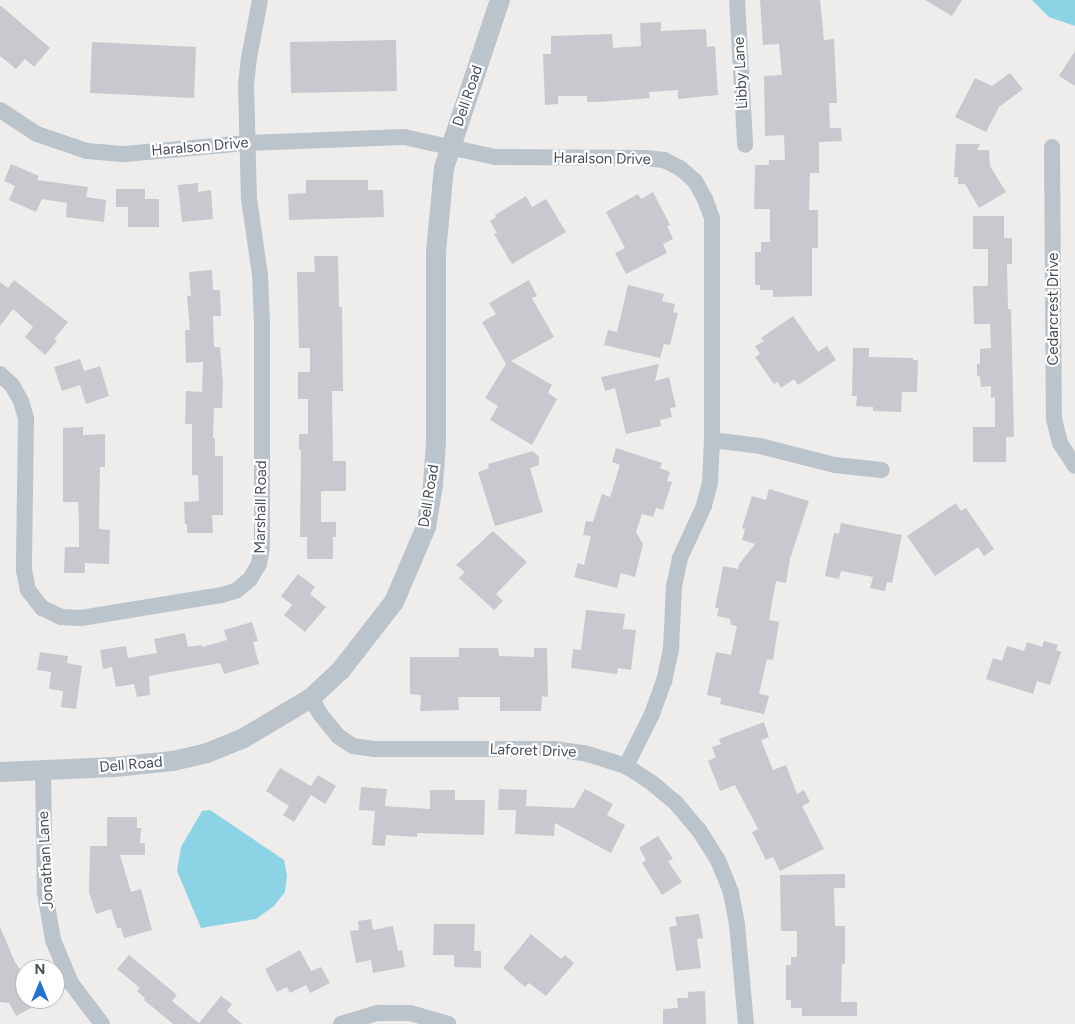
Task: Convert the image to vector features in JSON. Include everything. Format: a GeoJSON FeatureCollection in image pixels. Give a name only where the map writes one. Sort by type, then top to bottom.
{"type":"FeatureCollection","features":[{"type":"Feature","properties":{"kind":"street","name":"Marshall Road"},"geometry":{"type":"LineString","coordinates":[[0,374],[12,385],[21,401],[26,419],[24,570],[28,590],[42,608],[60,617],[81,618],[222,595],[237,590],[250,579],[259,564],[262,547],[262,323],[260,275],[248,199],[246,86],[248,58],[260,0]]}},
{"type":"Feature","properties":{"kind":"street","name":"Dell Road"},"geometry":{"type":"LineString","coordinates":[[0,772],[142,765],[174,761],[198,755],[242,739],[311,698],[341,670],[394,602],[426,527],[433,485],[436,442],[437,244],[444,168],[500,0]]}},
{"type":"Feature","properties":{"kind":"street","name":"Libby Lane"},"geometry":{"type":"LineString","coordinates":[[736,0],[745,145]]}},
{"type":"Feature","properties":{"kind":"street","name":"Haralson Drive"},"geometry":{"type":"LineString","coordinates":[[1,114],[37,134],[87,151],[125,154],[247,143],[404,137],[418,138],[450,148],[495,157],[644,158],[664,160],[680,168],[695,181],[705,199],[712,218],[712,440],[710,483],[706,498],[680,558],[674,586],[672,649],[664,681],[651,716],[626,766]]}},
{"type":"Feature","properties":{"kind":"street","name":"Cedarcrest Drive"},"geometry":{"type":"LineString","coordinates":[[1052,147],[1054,419],[1060,443],[1075,466]]}},
{"type":"Feature","properties":{"kind":"street"},"geometry":{"type":"LineString","coordinates":[[712,440],[760,446],[835,465],[882,470]]}},
{"type":"Feature","properties":{"kind":"street","name":"Laforet Drive"},"geometry":{"type":"LineString","coordinates":[[311,698],[321,715],[338,736],[353,746],[374,749],[554,749],[584,753],[626,766],[652,783],[676,803],[699,830],[718,860],[731,893],[737,924],[746,1024]]}},
{"type":"Feature","properties":{"kind":"street","name":"Jonathan Lane"},"geometry":{"type":"LineString","coordinates":[[43,771],[45,893],[53,940],[71,983],[102,1024]]}},
{"type":"Feature","properties":{"kind":"street"},"geometry":{"type":"LineString","coordinates":[[341,1024],[378,1013],[410,1012],[448,1024]]}},
{"type":"Feature","properties":{"kind":"water"},"geometry":{"type":"Polygon","coordinates":[[[1032,0],[1075,0],[1075,26],[1049,17],[1032,0]]]}},
{"type":"Feature","properties":{"kind":"water"},"geometry":{"type":"Polygon","coordinates":[[[210,810],[284,860],[287,875],[285,892],[274,906],[256,919],[201,928],[177,871],[181,847],[202,811],[210,810]]]}},
{"type":"Feature","properties":{"kind":"building"},"geometry":{"type":"Polygon","coordinates":[[[760,0],[820,0],[824,40],[834,39],[837,103],[829,103],[830,128],[841,128],[842,141],[819,142],[819,173],[810,173],[809,210],[818,210],[818,248],[812,248],[812,296],[773,297],[773,290],[760,290],[760,285],[755,285],[755,252],[761,252],[761,242],[770,242],[770,209],[754,209],[755,165],[769,165],[769,160],[785,160],[784,135],[765,136],[764,76],[782,75],[779,44],[763,45],[760,0]]]}},
{"type":"Feature","properties":{"kind":"building"},"geometry":{"type":"Polygon","coordinates":[[[925,0],[962,0],[952,16],[925,0]]]}},
{"type":"Feature","properties":{"kind":"building"},"geometry":{"type":"Polygon","coordinates":[[[0,5],[50,48],[34,67],[25,59],[16,69],[0,56],[0,5]]]}},
{"type":"Feature","properties":{"kind":"building"},"geometry":{"type":"Polygon","coordinates":[[[661,22],[661,31],[706,29],[707,47],[715,46],[718,95],[678,99],[678,90],[649,92],[650,98],[599,102],[587,102],[587,96],[558,96],[558,104],[545,105],[543,54],[551,54],[551,36],[612,34],[613,48],[641,46],[640,23],[661,22]]]}},
{"type":"Feature","properties":{"kind":"building"},"geometry":{"type":"Polygon","coordinates":[[[396,40],[397,91],[291,93],[290,42],[396,40]]]}},
{"type":"Feature","properties":{"kind":"building"},"geometry":{"type":"Polygon","coordinates":[[[92,42],[196,47],[194,98],[90,93],[92,42]]]}},
{"type":"Feature","properties":{"kind":"building"},"geometry":{"type":"Polygon","coordinates":[[[1075,51],[1075,86],[1059,76],[1075,51]]]}},
{"type":"Feature","properties":{"kind":"building"},"geometry":{"type":"Polygon","coordinates":[[[1010,73],[1023,89],[999,107],[986,132],[955,117],[975,78],[992,86],[1010,73]]]}},
{"type":"Feature","properties":{"kind":"building"},"geometry":{"type":"Polygon","coordinates":[[[956,144],[980,144],[977,150],[989,150],[990,166],[1006,192],[979,208],[965,184],[958,184],[958,177],[954,177],[956,144]]]}},
{"type":"Feature","properties":{"kind":"building"},"geometry":{"type":"Polygon","coordinates":[[[11,164],[39,176],[37,180],[88,187],[86,197],[106,200],[104,222],[66,217],[67,203],[42,199],[36,212],[9,200],[15,186],[4,181],[11,164]]]}},
{"type":"Feature","properties":{"kind":"building"},"geometry":{"type":"Polygon","coordinates":[[[306,180],[368,180],[368,190],[383,190],[384,217],[289,220],[288,194],[306,193],[306,180]]]}},
{"type":"Feature","properties":{"kind":"building"},"geometry":{"type":"Polygon","coordinates":[[[198,183],[198,192],[211,190],[213,219],[182,222],[178,185],[198,183]]]}},
{"type":"Feature","properties":{"kind":"building"},"geometry":{"type":"Polygon","coordinates":[[[116,189],[145,189],[145,199],[159,199],[159,227],[128,227],[128,207],[116,207],[116,189]]]}},
{"type":"Feature","properties":{"kind":"building"},"geometry":{"type":"Polygon","coordinates":[[[653,192],[670,225],[667,226],[673,239],[663,244],[667,253],[626,274],[615,253],[625,248],[606,212],[638,194],[641,199],[653,192]]]}},
{"type":"Feature","properties":{"kind":"building"},"geometry":{"type":"Polygon","coordinates":[[[526,196],[532,207],[546,199],[566,232],[512,264],[494,234],[497,233],[490,221],[496,217],[495,215],[526,196]]]}},
{"type":"Feature","properties":{"kind":"building"},"geometry":{"type":"Polygon","coordinates":[[[973,216],[1004,216],[1004,238],[1012,238],[1012,264],[1007,264],[1008,309],[1011,309],[1014,437],[1006,437],[1006,462],[973,462],[973,427],[995,427],[995,397],[991,398],[991,386],[981,387],[980,376],[977,376],[977,364],[980,364],[980,349],[991,348],[990,324],[974,324],[973,286],[987,286],[988,249],[973,249],[973,216]]]}},
{"type":"Feature","properties":{"kind":"building"},"geometry":{"type":"Polygon","coordinates":[[[314,256],[338,256],[339,307],[342,307],[343,391],[332,391],[333,461],[346,461],[346,491],[321,491],[321,522],[336,522],[336,537],[333,537],[333,559],[307,559],[307,537],[300,537],[301,450],[299,450],[299,434],[308,434],[308,399],[298,399],[298,372],[310,372],[310,348],[299,348],[297,272],[315,272],[314,256]]]}},
{"type":"Feature","properties":{"kind":"building"},"geometry":{"type":"Polygon","coordinates":[[[212,270],[213,290],[220,290],[221,316],[213,316],[214,347],[220,347],[223,383],[222,408],[214,408],[213,438],[215,438],[215,456],[223,456],[223,515],[212,515],[213,533],[187,533],[184,502],[199,501],[198,475],[192,475],[192,424],[185,424],[186,391],[202,392],[203,362],[186,363],[185,330],[190,330],[187,296],[191,296],[189,272],[212,270]]]}},
{"type":"Feature","properties":{"kind":"building"},"geometry":{"type":"Polygon","coordinates":[[[14,280],[68,322],[54,339],[57,341],[45,355],[25,337],[33,327],[13,309],[0,326],[0,282],[8,288],[14,280]]]}},
{"type":"Feature","properties":{"kind":"building"},"geometry":{"type":"Polygon","coordinates":[[[529,280],[537,296],[532,298],[554,337],[511,361],[552,385],[548,393],[557,399],[532,445],[490,420],[498,406],[485,398],[506,364],[482,322],[496,314],[489,303],[529,280]]]}},
{"type":"Feature","properties":{"kind":"building"},"geometry":{"type":"Polygon","coordinates":[[[628,285],[664,294],[662,301],[675,304],[673,312],[678,313],[670,345],[664,344],[660,358],[604,345],[608,330],[617,332],[628,285]]]}},
{"type":"Feature","properties":{"kind":"building"},"geometry":{"type":"Polygon","coordinates":[[[793,316],[818,352],[827,346],[836,360],[798,385],[794,379],[781,388],[778,382],[774,384],[755,357],[760,354],[755,346],[764,341],[761,338],[793,316]]]}},
{"type":"Feature","properties":{"kind":"building"},"geometry":{"type":"Polygon","coordinates":[[[853,348],[869,348],[869,357],[913,358],[913,360],[918,360],[917,392],[902,392],[901,412],[873,411],[873,407],[856,406],[857,396],[852,396],[853,348]]]}},
{"type":"Feature","properties":{"kind":"building"},"geometry":{"type":"Polygon","coordinates":[[[80,359],[84,371],[100,366],[109,396],[86,404],[80,385],[62,391],[54,367],[80,359]]]}},
{"type":"Feature","properties":{"kind":"building"},"geometry":{"type":"Polygon","coordinates":[[[659,364],[655,381],[669,377],[676,407],[670,408],[672,417],[660,420],[661,426],[626,434],[615,388],[605,391],[601,377],[659,364]]]}},
{"type":"Feature","properties":{"kind":"building"},"geometry":{"type":"Polygon","coordinates":[[[83,427],[83,435],[105,434],[105,467],[100,467],[99,529],[110,530],[109,564],[85,563],[85,573],[64,573],[65,547],[79,547],[79,519],[78,502],[63,502],[63,428],[83,427]]]}},
{"type":"Feature","properties":{"kind":"building"},"geometry":{"type":"Polygon","coordinates":[[[616,448],[662,463],[660,468],[670,472],[667,481],[672,482],[663,510],[656,508],[653,517],[642,514],[636,532],[643,544],[635,577],[621,573],[617,588],[574,577],[578,563],[584,565],[591,536],[583,535],[586,521],[593,522],[602,494],[610,497],[620,465],[612,462],[616,448]]]}},
{"type":"Feature","properties":{"kind":"building"},"geometry":{"type":"Polygon","coordinates":[[[533,451],[539,457],[539,465],[530,468],[543,512],[495,526],[478,472],[489,468],[488,464],[533,451]]]}},
{"type":"Feature","properties":{"kind":"building"},"geometry":{"type":"Polygon","coordinates":[[[769,489],[809,501],[790,559],[786,583],[776,581],[769,620],[779,622],[773,660],[767,659],[759,694],[769,696],[764,714],[720,704],[721,698],[707,695],[716,652],[731,655],[737,626],[731,625],[730,619],[717,616],[719,608],[715,608],[723,566],[738,569],[739,564],[755,544],[742,540],[745,529],[742,528],[752,496],[766,500],[769,489]]]}},
{"type":"Feature","properties":{"kind":"building"},"geometry":{"type":"Polygon","coordinates":[[[956,503],[961,511],[966,508],[994,549],[984,556],[978,547],[935,576],[907,536],[956,503]]]}},
{"type":"Feature","properties":{"kind":"building"},"geometry":{"type":"Polygon","coordinates":[[[841,523],[902,535],[892,583],[887,582],[885,591],[870,588],[873,577],[841,571],[839,579],[825,576],[834,533],[839,534],[841,523]]]}},
{"type":"Feature","properties":{"kind":"building"},"geometry":{"type":"Polygon","coordinates":[[[493,531],[527,562],[496,594],[503,601],[494,610],[459,578],[465,572],[456,565],[493,531]]]}},
{"type":"Feature","properties":{"kind":"building"},"geometry":{"type":"Polygon","coordinates":[[[298,574],[315,587],[310,594],[326,607],[305,632],[284,615],[292,605],[281,596],[298,574]]]}},
{"type":"Feature","properties":{"kind":"building"},"geometry":{"type":"Polygon","coordinates":[[[586,610],[625,614],[623,629],[636,630],[631,670],[618,668],[617,674],[571,668],[573,649],[581,650],[586,610]]]}},
{"type":"Feature","properties":{"kind":"building"},"geometry":{"type":"Polygon","coordinates":[[[252,622],[258,641],[253,642],[259,664],[224,674],[220,663],[149,676],[150,695],[137,697],[134,684],[116,687],[112,667],[103,669],[100,650],[126,646],[128,658],[157,653],[154,639],[185,633],[188,647],[202,645],[202,647],[227,640],[224,630],[252,622]]]}},
{"type":"Feature","properties":{"kind":"building"},"geometry":{"type":"Polygon","coordinates":[[[1044,641],[1058,645],[1056,650],[1061,652],[1050,685],[1037,681],[1033,694],[986,679],[993,658],[1002,661],[1007,646],[1024,651],[1027,642],[1042,647],[1044,641]]]}},
{"type":"Feature","properties":{"kind":"building"},"geometry":{"type":"Polygon","coordinates":[[[459,648],[498,648],[499,656],[534,657],[534,648],[547,648],[548,697],[542,696],[541,711],[500,711],[500,697],[458,697],[459,710],[420,711],[421,695],[410,694],[410,657],[459,657],[459,648]]]}},
{"type":"Feature","properties":{"kind":"building"},"geometry":{"type":"Polygon","coordinates":[[[40,652],[68,656],[67,663],[82,666],[76,709],[61,707],[63,691],[49,689],[51,672],[37,670],[40,652]]]}},
{"type":"Feature","properties":{"kind":"building"},"geometry":{"type":"Polygon","coordinates":[[[764,722],[769,737],[761,740],[773,770],[786,765],[797,794],[804,790],[810,802],[802,806],[824,849],[780,871],[773,857],[766,860],[752,832],[758,829],[735,785],[720,791],[708,761],[716,757],[712,747],[721,744],[719,739],[764,722]]]}},
{"type":"Feature","properties":{"kind":"building"},"geometry":{"type":"Polygon","coordinates":[[[280,768],[311,786],[318,775],[336,786],[325,804],[311,795],[294,822],[283,815],[289,806],[266,791],[280,768]]]}},
{"type":"Feature","properties":{"kind":"building"},"geometry":{"type":"Polygon","coordinates":[[[361,787],[387,789],[385,806],[430,809],[430,790],[455,790],[455,800],[485,800],[484,835],[417,833],[417,837],[386,835],[385,846],[372,845],[375,811],[359,810],[361,787]]]}},
{"type":"Feature","properties":{"kind":"building"},"geometry":{"type":"Polygon","coordinates":[[[499,789],[527,790],[526,806],[574,808],[585,789],[613,804],[607,815],[625,825],[611,853],[555,823],[554,836],[515,834],[516,810],[498,810],[499,789]]]}},
{"type":"Feature","properties":{"kind":"building"},"geometry":{"type":"Polygon","coordinates":[[[107,817],[137,817],[137,828],[141,828],[140,843],[145,843],[145,855],[120,855],[131,892],[141,889],[152,930],[124,938],[121,928],[117,928],[111,909],[96,914],[89,892],[90,846],[107,846],[107,817]]]}},
{"type":"Feature","properties":{"kind":"building"},"geometry":{"type":"Polygon","coordinates":[[[658,836],[673,859],[668,861],[682,882],[662,895],[642,863],[646,860],[639,848],[658,836]]]}},
{"type":"Feature","properties":{"kind":"building"},"geometry":{"type":"Polygon","coordinates":[[[845,874],[845,888],[834,888],[835,926],[845,926],[845,964],[842,964],[841,1002],[857,1002],[857,1016],[802,1016],[802,1008],[791,1008],[791,1000],[786,1000],[786,965],[791,965],[791,957],[797,957],[797,931],[781,931],[780,875],[845,874]]]}},
{"type":"Feature","properties":{"kind":"building"},"geometry":{"type":"Polygon","coordinates":[[[699,914],[703,938],[697,939],[701,968],[676,971],[669,927],[677,926],[675,917],[699,914]]]}},
{"type":"Feature","properties":{"kind":"building"},"geometry":{"type":"Polygon","coordinates":[[[371,919],[373,930],[393,926],[398,951],[402,950],[405,967],[373,973],[371,960],[356,963],[350,931],[359,930],[358,921],[371,919]]]}},
{"type":"Feature","properties":{"kind":"building"},"geometry":{"type":"Polygon","coordinates":[[[434,924],[475,924],[474,951],[481,951],[481,968],[454,967],[454,955],[433,955],[434,924]]]}},
{"type":"Feature","properties":{"kind":"building"},"geometry":{"type":"Polygon","coordinates":[[[0,927],[15,962],[15,1009],[29,1009],[16,1016],[9,1003],[0,1002],[0,927]]]}},
{"type":"Feature","properties":{"kind":"building"},"geometry":{"type":"Polygon","coordinates":[[[531,934],[561,959],[565,955],[574,963],[546,996],[529,983],[525,987],[503,968],[531,934]]]}},
{"type":"Feature","properties":{"kind":"building"},"geometry":{"type":"Polygon","coordinates":[[[300,950],[311,971],[321,967],[330,983],[310,993],[306,985],[290,993],[287,987],[277,992],[265,969],[300,950]]]}},
{"type":"Feature","properties":{"kind":"building"},"geometry":{"type":"Polygon","coordinates":[[[129,955],[177,995],[172,1001],[199,1023],[221,996],[232,1004],[227,1011],[242,1024],[173,1024],[144,1000],[145,998],[137,991],[140,988],[117,969],[129,955]]]}},
{"type":"Feature","properties":{"kind":"building"},"geometry":{"type":"Polygon","coordinates":[[[705,991],[706,1024],[663,1024],[663,1009],[678,1008],[677,998],[688,998],[688,992],[705,991]]]}}]}
